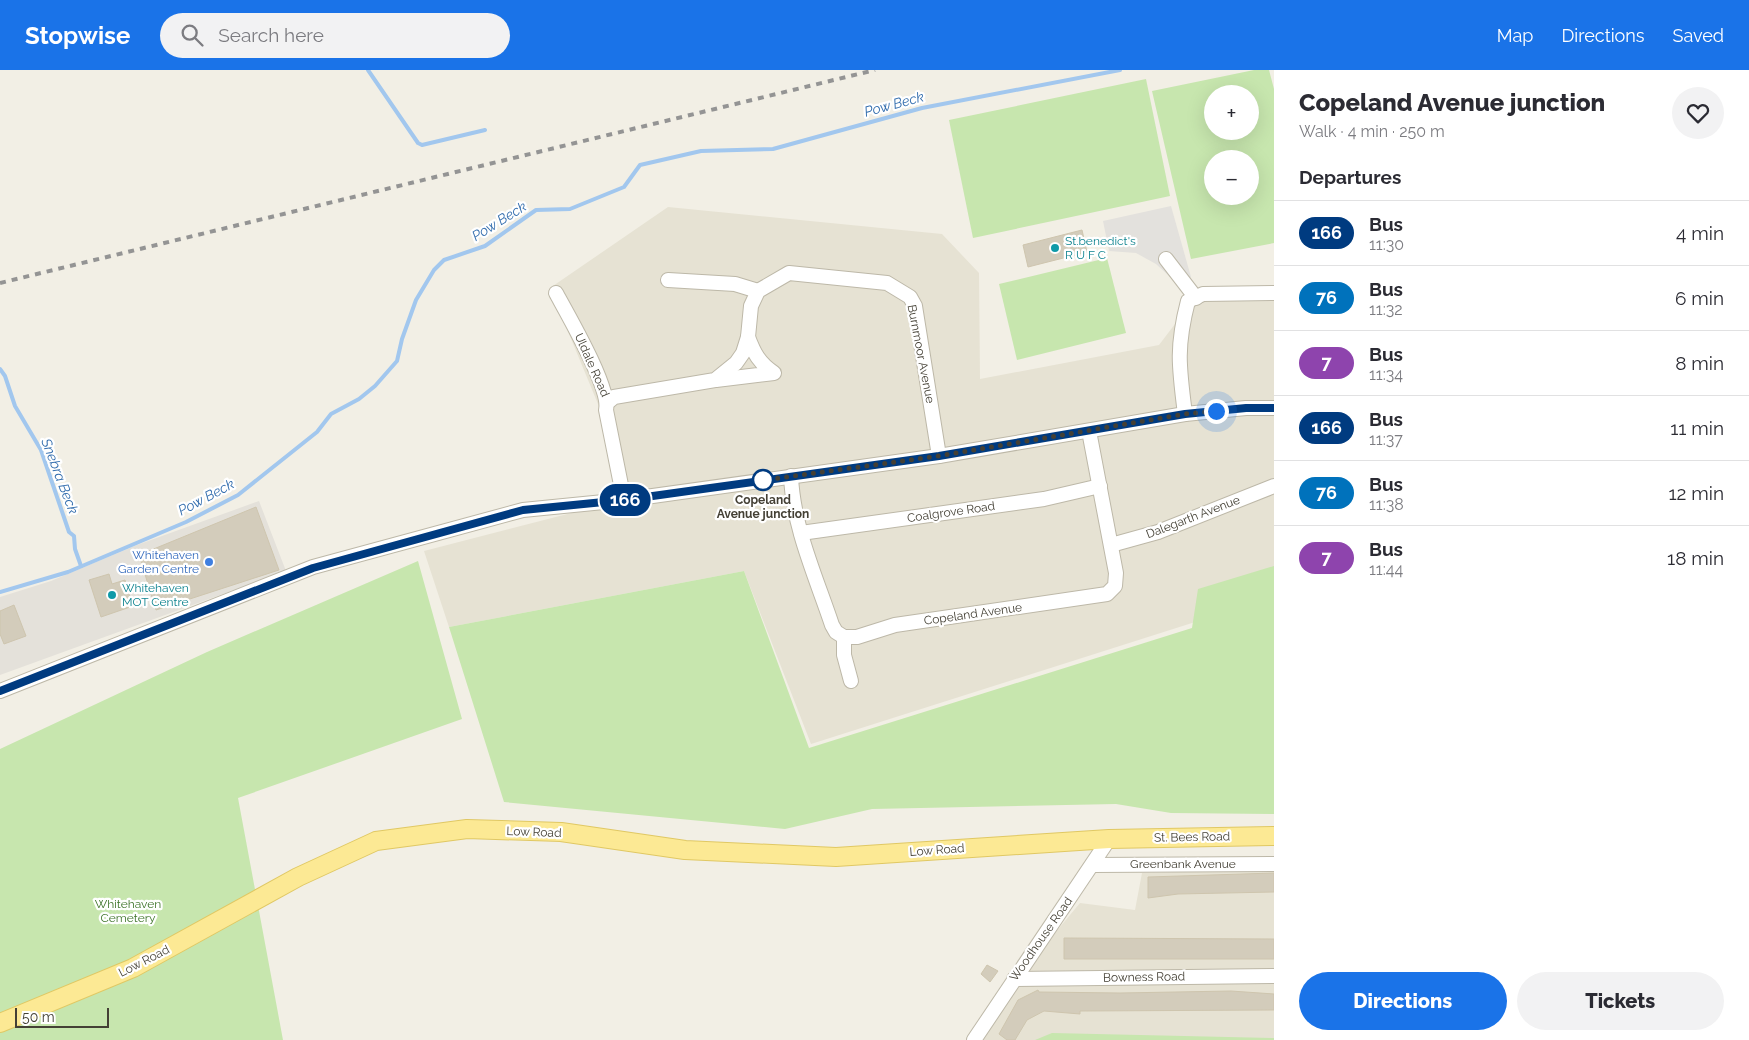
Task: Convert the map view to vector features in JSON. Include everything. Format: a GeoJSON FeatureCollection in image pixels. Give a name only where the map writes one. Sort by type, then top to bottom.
{"type":"FeatureCollection","features":[{"type":"Feature","properties":{"kind":"main road","name":"Low Road"},"geometry":{"type":"LineString","coordinates":[[0,1023],[133,968],[298,877],[376,841],[467,830],[561,832],[684,850],[836,857],[1109,839]]}},
{"type":"Feature","properties":{"kind":"main road","name":"St. Bees Road"},"geometry":{"type":"LineString","coordinates":[[1109,839],[1274,836]]}},
{"type":"Feature","properties":{"kind":"street"},"geometry":{"type":"LineString","coordinates":[[1166,259],[1196,298]]}},
{"type":"Feature","properties":{"kind":"street","name":"Burnmoor Avenue"},"geometry":{"type":"LineString","coordinates":[[758,291],[789,273],[887,283],[910,297],[915,306],[939,456]]}},
{"type":"Feature","properties":{"kind":"street"},"geometry":{"type":"LineString","coordinates":[[668,280],[735,284],[758,291],[751,306],[748,337],[743,353],[736,363],[715,380]]}},
{"type":"Feature","properties":{"kind":"street","name":"Uldale Road"},"geometry":{"type":"LineString","coordinates":[[556,293],[578,334],[608,402],[606,410],[624,500]]}},
{"type":"Feature","properties":{"kind":"street"},"geometry":{"type":"LineString","coordinates":[[1185,414],[1178,361],[1180,333],[1188,301],[1204,294],[1274,293]]}},
{"type":"Feature","properties":{"kind":"street"},"geometry":{"type":"LineString","coordinates":[[608,402],[614,396],[774,373],[754,355],[748,337]]}},
{"type":"Feature","properties":{"kind":"street"},"geometry":{"type":"LineString","coordinates":[[0,691],[313,568],[523,510],[624,500],[939,456],[1185,414],[1246,408],[1274,408]]}},
{"type":"Feature","properties":{"kind":"street","name":"Copeland Avenue"},"geometry":{"type":"LineString","coordinates":[[844,637],[857,637],[895,625],[1107,594],[1115,586],[1116,573],[1089,431]]}},
{"type":"Feature","properties":{"kind":"street"},"geometry":{"type":"LineString","coordinates":[[790,476],[793,506],[801,533],[832,625],[836,632],[844,637],[844,655],[851,681]]}},
{"type":"Feature","properties":{"kind":"street","name":"Coalgrove Road"},"geometry":{"type":"LineString","coordinates":[[801,533],[1044,499],[1100,486]]}},
{"type":"Feature","properties":{"kind":"street","name":"Dalegarth Avenue"},"geometry":{"type":"LineString","coordinates":[[1112,545],[1158,532],[1274,486]]}},
{"type":"Feature","properties":{"kind":"street","name":"Woodhouse Road"},"geometry":{"type":"LineString","coordinates":[[974,1040],[1109,839]]}},
{"type":"Feature","properties":{"kind":"street","name":"Greenbank Avenue"},"geometry":{"type":"LineString","coordinates":[[1093,865],[1274,864]]}},
{"type":"Feature","properties":{"kind":"street","name":"Bowness Road"},"geometry":{"type":"LineString","coordinates":[[1014,978],[1274,976]]}},
{"type":"Feature","properties":{"kind":"shaded area"},"geometry":{"type":"Polygon","coordinates":[[[1171,206],[1191,277],[1180,286],[1156,264],[1136,253],[1109,251],[1103,221],[1171,206]]]}},
{"type":"Feature","properties":{"kind":"shaded area"},"geometry":{"type":"Polygon","coordinates":[[[668,207],[942,234],[979,273],[980,379],[1159,345],[1194,299],[1274,285],[1274,588],[1214,616],[811,744],[744,571],[449,627],[424,551],[622,500],[598,404],[550,288],[668,207]]]}},
{"type":"Feature","properties":{"kind":"shaded area"},"geometry":{"type":"Polygon","coordinates":[[[259,501],[286,571],[0,675],[0,597],[51,581],[137,545],[259,501]]]}},
{"type":"Feature","properties":{"kind":"shaded area"},"geometry":{"type":"Polygon","coordinates":[[[1274,869],[1274,1040],[981,1040],[1014,982],[1080,903],[1135,910],[1142,873],[1274,869]]]}},
{"type":"Feature","properties":{"kind":"green space"},"geometry":{"type":"Polygon","coordinates":[[[1254,70],[1269,70],[1274,89],[1274,243],[1191,259],[1152,91],[1254,70]]]}},
{"type":"Feature","properties":{"kind":"green space"},"geometry":{"type":"Polygon","coordinates":[[[1146,79],[1170,196],[973,238],[949,120],[1146,79]]]}},
{"type":"Feature","properties":{"kind":"green space"},"geometry":{"type":"Polygon","coordinates":[[[1107,258],[1126,333],[1017,360],[999,284],[1107,258]]]}},
{"type":"Feature","properties":{"kind":"green space","name":"Whitehaven Cemetery"},"geometry":{"type":"Polygon","coordinates":[[[418,561],[462,719],[238,798],[283,1040],[0,1040],[0,749],[207,652],[418,561]]]}},
{"type":"Feature","properties":{"kind":"green space"},"geometry":{"type":"Polygon","coordinates":[[[1274,566],[1274,814],[1171,813],[1116,804],[872,809],[785,829],[504,802],[449,627],[744,571],[809,748],[1192,628],[1198,589],[1274,566]]]}},
{"type":"Feature","properties":{"kind":"green space"},"geometry":{"type":"Polygon","coordinates":[[[1052,1033],[1274,1038],[1274,1040],[1035,1040],[1052,1033]]]}},
{"type":"Feature","properties":{"kind":"building","name":"St.benedict's R U F C"},"geometry":{"type":"Polygon","coordinates":[[[1082,230],[1087,252],[1028,267],[1023,245],[1082,230]]]}},
{"type":"Feature","properties":{"kind":"building","name":"Whitehaven Garden Centre"},"geometry":{"type":"Polygon","coordinates":[[[256,507],[279,570],[156,610],[139,555],[256,507]]]}},
{"type":"Feature","properties":{"kind":"building","name":"Whitehaven MOT Centre"},"geometry":{"type":"Polygon","coordinates":[[[109,574],[112,584],[125,580],[133,606],[101,617],[89,580],[109,574]]]}},
{"type":"Feature","properties":{"kind":"building"},"geometry":{"type":"Polygon","coordinates":[[[14,605],[26,636],[4,644],[0,634],[0,611],[14,605]]]}},
{"type":"Feature","properties":{"kind":"building"},"geometry":{"type":"Polygon","coordinates":[[[1274,873],[1274,892],[1178,894],[1148,898],[1148,877],[1274,873]]]}},
{"type":"Feature","properties":{"kind":"building"},"geometry":{"type":"Polygon","coordinates":[[[1064,938],[1274,939],[1274,959],[1064,959],[1064,938]]]}},
{"type":"Feature","properties":{"kind":"building"},"geometry":{"type":"Polygon","coordinates":[[[987,965],[998,971],[990,982],[981,974],[987,965]]]}},
{"type":"Feature","properties":{"kind":"building"},"geometry":{"type":"Polygon","coordinates":[[[1038,990],[1039,992],[1120,993],[1231,991],[1274,994],[1274,1010],[1080,1011],[1080,1014],[1044,1011],[1027,1020],[1015,1040],[1007,1040],[999,1034],[1018,1000],[1038,990]]]}},
{"type":"Feature","properties":{"kind":"waterway"},"geometry":{"type":"LineString","coordinates":[[368,70],[418,143],[422,145],[485,130]]}},
{"type":"Feature","properties":{"kind":"waterway","name":"Pow Beck"},"geometry":{"type":"LineString","coordinates":[[0,592],[68,572],[186,522],[238,495],[317,432],[331,414],[359,399],[375,386],[397,361],[402,339],[416,300],[434,270],[444,260],[485,246],[536,210],[570,209],[624,187],[640,165],[701,151],[773,149],[922,108],[1120,70]]}},
{"type":"Feature","properties":{"kind":"waterway","name":"Snebra Beck"},"geometry":{"type":"LineString","coordinates":[[0,369],[5,376],[15,406],[41,450],[69,532],[74,536],[75,549],[81,566]]}},
{"type":"Feature","properties":{"kind":"railway"},"geometry":{"type":"LineString","coordinates":[[0,283],[875,70]]}},
{"type":"Feature","properties":{"kind":"bus line","name":"166"},"geometry":{"type":"LineString","coordinates":[[0,691],[313,568],[523,510],[624,500],[939,456],[1185,414],[1246,408],[1274,408]]}},
{"type":"Feature","properties":{"kind":"place","name":"St.benedict's R U F C"},"geometry":{"type":"Point","coordinates":[1055,248]}},
{"type":"Feature","properties":{"kind":"place","name":"Copeland Avenue junction"},"geometry":{"type":"Point","coordinates":[763,480]}},
{"type":"Feature","properties":{"kind":"place","name":"Whitehaven Garden Centre"},"geometry":{"type":"Point","coordinates":[209,562]}},
{"type":"Feature","properties":{"kind":"place","name":"Whitehaven MOT Centre"},"geometry":{"type":"Point","coordinates":[112,595]}},
{"type":"Feature","properties":{"kind":"route"},"geometry":{"type":"LineString","coordinates":[[763,480],[757,481],[939,456],[1185,414],[1216,411]]}}]}
